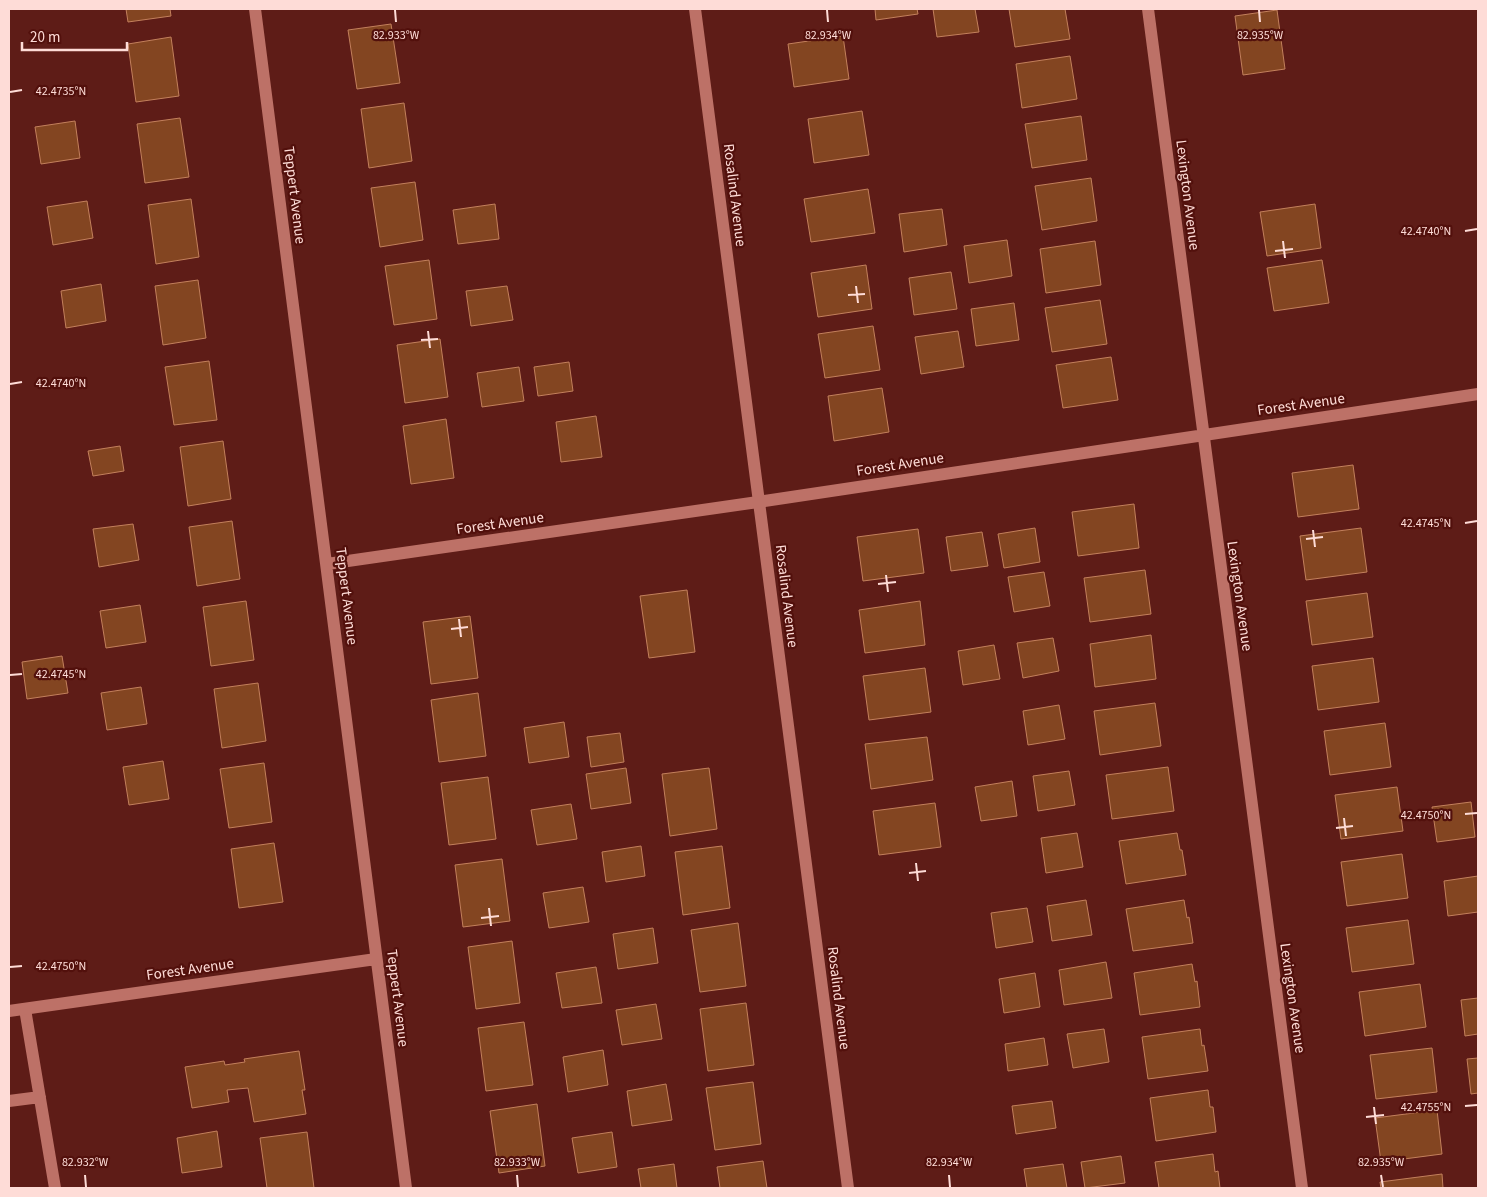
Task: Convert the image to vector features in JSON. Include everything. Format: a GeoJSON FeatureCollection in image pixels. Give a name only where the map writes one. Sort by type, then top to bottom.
{"type":"FeatureCollection","features":[{"type":"Feature","properties":{"kind":"street","name":"Teppert Avenue"},"geometry":{"type":"LineString","coordinates":[[255,9],[406,1188]]}},
{"type":"Feature","properties":{"kind":"street","name":"Rosalind Avenue"},"geometry":{"type":"LineString","coordinates":[[695,9],[848,1188]]}},
{"type":"Feature","properties":{"kind":"street","name":"Lexington Avenue"},"geometry":{"type":"LineString","coordinates":[[1148,9],[1302,1188]]}},
{"type":"Feature","properties":{"kind":"street","name":"Forest Avenue"},"geometry":{"type":"LineString","coordinates":[[327,564],[758,502],[1478,394]]}},
{"type":"Feature","properties":{"kind":"street","name":"Forest Avenue"},"geometry":{"type":"LineString","coordinates":[[9,1011],[376,958]]}},
{"type":"Feature","properties":{"kind":"street"},"geometry":{"type":"LineString","coordinates":[[25,1009],[55,1188]]}},
{"type":"Feature","properties":{"kind":"street"},"geometry":{"type":"LineString","coordinates":[[9,1101],[40,1097]]}},
{"type":"Feature","properties":{"kind":"building"},"geometry":{"type":"Polygon","coordinates":[[[126,9],[170,9],[171,16],[128,22],[126,9]]]}},
{"type":"Feature","properties":{"kind":"building"},"geometry":{"type":"Polygon","coordinates":[[[875,9],[917,9],[918,14],[876,20],[875,9]]]}},
{"type":"Feature","properties":{"kind":"building"},"geometry":{"type":"Polygon","coordinates":[[[933,9],[975,9],[979,32],[937,37],[933,9]]]}},
{"type":"Feature","properties":{"kind":"building"},"geometry":{"type":"Polygon","coordinates":[[[1009,9],[1065,9],[1070,39],[1015,47],[1009,9]]]}},
{"type":"Feature","properties":{"kind":"building"},"geometry":{"type":"Polygon","coordinates":[[[1277,10],[1285,69],[1243,75],[1235,16],[1277,10]]]}},
{"type":"Feature","properties":{"kind":"building"},"geometry":{"type":"Polygon","coordinates":[[[391,24],[400,83],[357,89],[348,30],[391,24]]]}},
{"type":"Feature","properties":{"kind":"building"},"geometry":{"type":"Polygon","coordinates":[[[843,36],[849,79],[794,87],[788,44],[843,36]]]}},
{"type":"Feature","properties":{"kind":"building"},"geometry":{"type":"Polygon","coordinates":[[[171,37],[179,96],[136,102],[128,44],[171,37]]]}},
{"type":"Feature","properties":{"kind":"building"},"geometry":{"type":"Polygon","coordinates":[[[1070,56],[1077,99],[1022,108],[1016,64],[1070,56]]]}},
{"type":"Feature","properties":{"kind":"building"},"geometry":{"type":"Polygon","coordinates":[[[404,103],[412,161],[369,168],[361,109],[404,103]]]}},
{"type":"Feature","properties":{"kind":"building"},"geometry":{"type":"Polygon","coordinates":[[[862,111],[869,155],[814,163],[808,119],[862,111]]]}},
{"type":"Feature","properties":{"kind":"building"},"geometry":{"type":"Polygon","coordinates":[[[1081,116],[1087,160],[1032,168],[1025,124],[1081,116]]]}},
{"type":"Feature","properties":{"kind":"building"},"geometry":{"type":"Polygon","coordinates":[[[180,118],[189,177],[145,183],[137,124],[180,118]]]}},
{"type":"Feature","properties":{"kind":"building"},"geometry":{"type":"Polygon","coordinates":[[[75,121],[80,158],[41,164],[35,127],[75,121]]]}},
{"type":"Feature","properties":{"kind":"building"},"geometry":{"type":"Polygon","coordinates":[[[1091,178],[1097,221],[1042,230],[1035,186],[1091,178]]]}},
{"type":"Feature","properties":{"kind":"building"},"geometry":{"type":"Polygon","coordinates":[[[415,182],[423,240],[380,247],[371,188],[415,182]]]}},
{"type":"Feature","properties":{"kind":"building"},"geometry":{"type":"Polygon","coordinates":[[[868,189],[875,233],[811,242],[804,199],[868,189]]]}},
{"type":"Feature","properties":{"kind":"building"},"geometry":{"type":"Polygon","coordinates":[[[191,199],[199,257],[156,264],[148,205],[191,199]]]}},
{"type":"Feature","properties":{"kind":"building"},"geometry":{"type":"Polygon","coordinates":[[[87,201],[93,238],[53,245],[47,207],[87,201]]]}},
{"type":"Feature","properties":{"kind":"building"},"geometry":{"type":"Polygon","coordinates":[[[495,204],[499,239],[458,244],[453,210],[495,204]]]}},
{"type":"Feature","properties":{"kind":"building"},"geometry":{"type":"Polygon","coordinates":[[[1315,204],[1321,248],[1267,256],[1260,212],[1315,204]]]}},
{"type":"Feature","properties":{"kind":"building"},"geometry":{"type":"Polygon","coordinates":[[[942,209],[947,245],[904,252],[899,214],[942,209]]]}},
{"type":"Feature","properties":{"kind":"building"},"geometry":{"type":"Polygon","coordinates":[[[1007,240],[1012,276],[969,283],[964,246],[1007,240]]]}},
{"type":"Feature","properties":{"kind":"building"},"geometry":{"type":"Polygon","coordinates":[[[1095,241],[1101,285],[1046,293],[1040,249],[1095,241]]]}},
{"type":"Feature","properties":{"kind":"building"},"geometry":{"type":"Polygon","coordinates":[[[429,260],[437,319],[394,325],[385,266],[429,260]]]}},
{"type":"Feature","properties":{"kind":"building"},"geometry":{"type":"Polygon","coordinates":[[[1322,260],[1329,303],[1274,311],[1267,268],[1322,260]]]}},
{"type":"Feature","properties":{"kind":"building"},"geometry":{"type":"Polygon","coordinates":[[[866,265],[872,309],[818,317],[811,273],[866,265]]]}},
{"type":"Feature","properties":{"kind":"building"},"geometry":{"type":"Polygon","coordinates":[[[951,272],[957,309],[914,315],[909,278],[951,272]]]}},
{"type":"Feature","properties":{"kind":"building"},"geometry":{"type":"Polygon","coordinates":[[[198,280],[206,338],[163,345],[155,286],[198,280]]]}},
{"type":"Feature","properties":{"kind":"building"},"geometry":{"type":"Polygon","coordinates":[[[101,284],[106,321],[66,328],[61,291],[101,284]]]}},
{"type":"Feature","properties":{"kind":"building"},"geometry":{"type":"Polygon","coordinates":[[[507,286],[513,320],[471,326],[466,291],[507,286]]]}},
{"type":"Feature","properties":{"kind":"building"},"geometry":{"type":"Polygon","coordinates":[[[1100,300],[1107,344],[1052,352],[1045,308],[1100,300]]]}},
{"type":"Feature","properties":{"kind":"building"},"geometry":{"type":"Polygon","coordinates":[[[1014,303],[1019,340],[976,346],[971,309],[1014,303]]]}},
{"type":"Feature","properties":{"kind":"building"},"geometry":{"type":"Polygon","coordinates":[[[873,326],[880,370],[825,378],[818,334],[873,326]]]}},
{"type":"Feature","properties":{"kind":"building"},"geometry":{"type":"Polygon","coordinates":[[[958,331],[964,367],[921,374],[915,337],[958,331]]]}},
{"type":"Feature","properties":{"kind":"building"},"geometry":{"type":"Polygon","coordinates":[[[440,339],[448,397],[405,403],[397,345],[440,339]]]}},
{"type":"Feature","properties":{"kind":"building"},"geometry":{"type":"Polygon","coordinates":[[[1111,357],[1118,400],[1063,408],[1056,365],[1111,357]]]}},
{"type":"Feature","properties":{"kind":"building"},"geometry":{"type":"Polygon","coordinates":[[[209,361],[217,420],[174,425],[165,367],[209,361]]]}},
{"type":"Feature","properties":{"kind":"building"},"geometry":{"type":"Polygon","coordinates":[[[569,362],[573,391],[538,396],[534,367],[569,362]]]}},
{"type":"Feature","properties":{"kind":"building"},"geometry":{"type":"Polygon","coordinates":[[[519,367],[524,401],[482,407],[477,373],[519,367]]]}},
{"type":"Feature","properties":{"kind":"building"},"geometry":{"type":"Polygon","coordinates":[[[882,388],[889,432],[834,441],[828,396],[882,388]]]}},
{"type":"Feature","properties":{"kind":"building"},"geometry":{"type":"Polygon","coordinates":[[[596,416],[602,457],[561,462],[556,422],[596,416]]]}},
{"type":"Feature","properties":{"kind":"building"},"geometry":{"type":"Polygon","coordinates":[[[446,419],[454,478],[411,484],[403,426],[446,419]]]}},
{"type":"Feature","properties":{"kind":"building"},"geometry":{"type":"Polygon","coordinates":[[[223,441],[231,499],[188,506],[180,447],[223,441]]]}},
{"type":"Feature","properties":{"kind":"building"},"geometry":{"type":"Polygon","coordinates":[[[120,446],[124,471],[93,476],[88,451],[120,446]]]}},
{"type":"Feature","properties":{"kind":"building"},"geometry":{"type":"Polygon","coordinates":[[[1353,465],[1359,509],[1298,517],[1292,473],[1353,465]]]}},
{"type":"Feature","properties":{"kind":"building"},"geometry":{"type":"Polygon","coordinates":[[[1134,504],[1139,548],[1078,556],[1072,512],[1134,504]]]}},
{"type":"Feature","properties":{"kind":"building"},"geometry":{"type":"Polygon","coordinates":[[[232,521],[240,579],[197,586],[189,527],[232,521]]]}},
{"type":"Feature","properties":{"kind":"building"},"geometry":{"type":"Polygon","coordinates":[[[133,524],[139,560],[99,567],[93,529],[133,524]]]}},
{"type":"Feature","properties":{"kind":"building"},"geometry":{"type":"Polygon","coordinates":[[[1035,528],[1040,562],[1004,568],[998,534],[1035,528]]]}},
{"type":"Feature","properties":{"kind":"building"},"geometry":{"type":"Polygon","coordinates":[[[1361,528],[1367,572],[1306,580],[1300,536],[1361,528]]]}},
{"type":"Feature","properties":{"kind":"building"},"geometry":{"type":"Polygon","coordinates":[[[918,529],[924,573],[863,581],[857,537],[918,529]]]}},
{"type":"Feature","properties":{"kind":"building"},"geometry":{"type":"Polygon","coordinates":[[[982,532],[988,566],[951,571],[946,537],[982,532]]]}},
{"type":"Feature","properties":{"kind":"building"},"geometry":{"type":"Polygon","coordinates":[[[1145,570],[1151,614],[1090,622],[1084,578],[1145,570]]]}},
{"type":"Feature","properties":{"kind":"building"},"geometry":{"type":"Polygon","coordinates":[[[1044,572],[1050,606],[1014,612],[1008,577],[1044,572]]]}},
{"type":"Feature","properties":{"kind":"building"},"geometry":{"type":"Polygon","coordinates":[[[687,590],[695,652],[649,658],[640,596],[687,590]]]}},
{"type":"Feature","properties":{"kind":"building"},"geometry":{"type":"Polygon","coordinates":[[[1367,593],[1373,637],[1312,645],[1306,601],[1367,593]]]}},
{"type":"Feature","properties":{"kind":"building"},"geometry":{"type":"Polygon","coordinates":[[[246,601],[254,660],[211,666],[203,607],[246,601]]]}},
{"type":"Feature","properties":{"kind":"building"},"geometry":{"type":"Polygon","coordinates":[[[920,601],[925,645],[865,653],[859,610],[920,601]]]}},
{"type":"Feature","properties":{"kind":"building"},"geometry":{"type":"Polygon","coordinates":[[[140,605],[146,642],[106,648],[100,611],[140,605]]]}},
{"type":"Feature","properties":{"kind":"building"},"geometry":{"type":"Polygon","coordinates":[[[470,616],[478,678],[431,684],[423,622],[470,616]]]}},
{"type":"Feature","properties":{"kind":"building"},"geometry":{"type":"Polygon","coordinates":[[[1151,635],[1156,679],[1095,687],[1090,644],[1151,635]]]}},
{"type":"Feature","properties":{"kind":"building"},"geometry":{"type":"Polygon","coordinates":[[[1053,638],[1059,671],[1023,678],[1017,643],[1053,638]]]}},
{"type":"Feature","properties":{"kind":"building"},"geometry":{"type":"Polygon","coordinates":[[[994,645],[1000,679],[963,685],[958,651],[994,645]]]}},
{"type":"Feature","properties":{"kind":"building"},"geometry":{"type":"Polygon","coordinates":[[[62,656],[68,693],[27,699],[22,662],[62,656]]]}},
{"type":"Feature","properties":{"kind":"building"},"geometry":{"type":"Polygon","coordinates":[[[1373,658],[1379,702],[1318,710],[1312,666],[1373,658]]]}},
{"type":"Feature","properties":{"kind":"building"},"geometry":{"type":"Polygon","coordinates":[[[925,668],[931,712],[869,720],[863,676],[925,668]]]}},
{"type":"Feature","properties":{"kind":"building"},"geometry":{"type":"Polygon","coordinates":[[[258,683],[266,741],[222,748],[214,689],[258,683]]]}},
{"type":"Feature","properties":{"kind":"building"},"geometry":{"type":"Polygon","coordinates":[[[141,687],[147,724],[107,730],[101,693],[141,687]]]}},
{"type":"Feature","properties":{"kind":"building"},"geometry":{"type":"Polygon","coordinates":[[[478,693],[486,756],[439,762],[431,700],[478,693]]]}},
{"type":"Feature","properties":{"kind":"building"},"geometry":{"type":"Polygon","coordinates":[[[1155,703],[1161,746],[1100,755],[1094,711],[1155,703]]]}},
{"type":"Feature","properties":{"kind":"building"},"geometry":{"type":"Polygon","coordinates":[[[1059,705],[1065,739],[1028,745],[1023,711],[1059,705]]]}},
{"type":"Feature","properties":{"kind":"building"},"geometry":{"type":"Polygon","coordinates":[[[564,722],[569,757],[529,763],[524,728],[564,722]]]}},
{"type":"Feature","properties":{"kind":"building"},"geometry":{"type":"Polygon","coordinates":[[[1385,723],[1391,767],[1330,775],[1324,731],[1385,723]]]}},
{"type":"Feature","properties":{"kind":"building"},"geometry":{"type":"Polygon","coordinates":[[[620,733],[624,762],[591,767],[587,737],[620,733]]]}},
{"type":"Feature","properties":{"kind":"building"},"geometry":{"type":"Polygon","coordinates":[[[927,737],[933,780],[871,789],[865,744],[927,737]]]}},
{"type":"Feature","properties":{"kind":"building"},"geometry":{"type":"Polygon","coordinates":[[[163,761],[169,799],[129,805],[123,767],[163,761]]]}},
{"type":"Feature","properties":{"kind":"building"},"geometry":{"type":"Polygon","coordinates":[[[264,763],[272,822],[229,828],[220,769],[264,763]]]}},
{"type":"Feature","properties":{"kind":"building"},"geometry":{"type":"Polygon","coordinates":[[[1168,767],[1174,811],[1112,819],[1106,775],[1168,767]]]}},
{"type":"Feature","properties":{"kind":"building"},"geometry":{"type":"Polygon","coordinates":[[[626,768],[631,803],[591,809],[586,774],[626,768]]]}},
{"type":"Feature","properties":{"kind":"building"},"geometry":{"type":"Polygon","coordinates":[[[709,768],[717,829],[670,836],[662,774],[709,768]]]}},
{"type":"Feature","properties":{"kind":"building"},"geometry":{"type":"Polygon","coordinates":[[[1069,771],[1075,805],[1038,811],[1033,776],[1069,771]]]}},
{"type":"Feature","properties":{"kind":"building"},"geometry":{"type":"Polygon","coordinates":[[[488,777],[496,839],[449,845],[441,783],[488,777]]]}},
{"type":"Feature","properties":{"kind":"building"},"geometry":{"type":"Polygon","coordinates":[[[1012,781],[1017,816],[981,821],[975,787],[1012,781]]]}},
{"type":"Feature","properties":{"kind":"building"},"geometry":{"type":"Polygon","coordinates":[[[1397,787],[1403,831],[1341,839],[1335,795],[1397,787]]]}},
{"type":"Feature","properties":{"kind":"building"},"geometry":{"type":"Polygon","coordinates":[[[1471,802],[1475,837],[1437,842],[1432,807],[1471,802]]]}},
{"type":"Feature","properties":{"kind":"building"},"geometry":{"type":"Polygon","coordinates":[[[935,803],[941,847],[879,855],[873,811],[935,803]]]}},
{"type":"Feature","properties":{"kind":"building"},"geometry":{"type":"Polygon","coordinates":[[[571,804],[577,839],[537,845],[531,810],[571,804]]]}},
{"type":"Feature","properties":{"kind":"building"},"geometry":{"type":"Polygon","coordinates":[[[1077,833],[1083,867],[1046,873],[1041,838],[1077,833]]]}},
{"type":"Feature","properties":{"kind":"building"},"geometry":{"type":"Polygon","coordinates":[[[1177,833],[1186,875],[1126,884],[1119,841],[1177,833]]]}},
{"type":"Feature","properties":{"kind":"building"},"geometry":{"type":"Polygon","coordinates":[[[274,843],[283,902],[239,908],[231,849],[274,843]]]}},
{"type":"Feature","properties":{"kind":"building"},"geometry":{"type":"Polygon","coordinates":[[[641,846],[645,876],[606,882],[602,852],[641,846]]]}},
{"type":"Feature","properties":{"kind":"building"},"geometry":{"type":"Polygon","coordinates":[[[722,846],[730,908],[683,915],[675,852],[722,846]]]}},
{"type":"Feature","properties":{"kind":"building"},"geometry":{"type":"Polygon","coordinates":[[[1402,854],[1408,898],[1347,906],[1341,862],[1402,854]]]}},
{"type":"Feature","properties":{"kind":"building"},"geometry":{"type":"Polygon","coordinates":[[[502,859],[510,921],[463,927],[455,865],[502,859]]]}},
{"type":"Feature","properties":{"kind":"building"},"geometry":{"type":"Polygon","coordinates":[[[1478,876],[1478,912],[1448,916],[1444,881],[1478,876]]]}},
{"type":"Feature","properties":{"kind":"building"},"geometry":{"type":"Polygon","coordinates":[[[583,887],[589,922],[549,928],[543,893],[583,887]]]}},
{"type":"Feature","properties":{"kind":"building"},"geometry":{"type":"Polygon","coordinates":[[[1086,900],[1092,935],[1052,941],[1047,906],[1086,900]]]}},
{"type":"Feature","properties":{"kind":"building"},"geometry":{"type":"Polygon","coordinates":[[[1184,900],[1193,943],[1133,951],[1126,909],[1184,900]]]}},
{"type":"Feature","properties":{"kind":"building"},"geometry":{"type":"Polygon","coordinates":[[[1027,908],[1033,942],[996,948],[991,913],[1027,908]]]}},
{"type":"Feature","properties":{"kind":"building"},"geometry":{"type":"Polygon","coordinates":[[[1408,920],[1414,964],[1352,972],[1346,928],[1408,920]]]}},
{"type":"Feature","properties":{"kind":"building"},"geometry":{"type":"Polygon","coordinates":[[[738,923],[746,986],[700,992],[691,930],[738,923]]]}},
{"type":"Feature","properties":{"kind":"building"},"geometry":{"type":"Polygon","coordinates":[[[653,928],[658,963],[618,969],[613,934],[653,928]]]}},
{"type":"Feature","properties":{"kind":"building"},"geometry":{"type":"Polygon","coordinates":[[[512,941],[520,1003],[476,1009],[468,947],[512,941]]]}},
{"type":"Feature","properties":{"kind":"building"},"geometry":{"type":"Polygon","coordinates":[[[1106,962],[1112,998],[1064,1005],[1059,970],[1106,962]]]}},
{"type":"Feature","properties":{"kind":"building"},"geometry":{"type":"Polygon","coordinates":[[[1192,964],[1195,982],[1197,981],[1200,1007],[1140,1015],[1134,973],[1192,964]]]}},
{"type":"Feature","properties":{"kind":"building"},"geometry":{"type":"Polygon","coordinates":[[[596,967],[602,1003],[562,1008],[556,973],[596,967]]]}},
{"type":"Feature","properties":{"kind":"building"},"geometry":{"type":"Polygon","coordinates":[[[1035,973],[1040,1007],[1004,1013],[999,979],[1035,973]]]}},
{"type":"Feature","properties":{"kind":"building"},"geometry":{"type":"Polygon","coordinates":[[[1420,984],[1426,1027],[1365,1036],[1359,992],[1420,984]]]}},
{"type":"Feature","properties":{"kind":"building"},"geometry":{"type":"Polygon","coordinates":[[[1478,998],[1478,1034],[1465,1036],[1461,1000],[1478,998]]]}},
{"type":"Feature","properties":{"kind":"building"},"geometry":{"type":"Polygon","coordinates":[[[746,1003],[754,1065],[708,1071],[700,1009],[746,1003]]]}},
{"type":"Feature","properties":{"kind":"building"},"geometry":{"type":"Polygon","coordinates":[[[656,1004],[662,1039],[622,1045],[616,1010],[656,1004]]]}},
{"type":"Feature","properties":{"kind":"building"},"geometry":{"type":"Polygon","coordinates":[[[524,1022],[533,1085],[486,1091],[478,1028],[524,1022]]]}},
{"type":"Feature","properties":{"kind":"building"},"geometry":{"type":"Polygon","coordinates":[[[1104,1029],[1109,1062],[1073,1068],[1067,1034],[1104,1029]]]}},
{"type":"Feature","properties":{"kind":"building"},"geometry":{"type":"Polygon","coordinates":[[[1200,1029],[1208,1071],[1148,1079],[1142,1037],[1200,1029]]]}},
{"type":"Feature","properties":{"kind":"building"},"geometry":{"type":"Polygon","coordinates":[[[1044,1038],[1048,1065],[1008,1071],[1005,1044],[1044,1038]]]}},
{"type":"Feature","properties":{"kind":"building"},"geometry":{"type":"Polygon","coordinates":[[[1432,1048],[1437,1092],[1376,1099],[1370,1055],[1432,1048]]]}},
{"type":"Feature","properties":{"kind":"building"},"geometry":{"type":"Polygon","coordinates":[[[603,1050],[608,1085],[568,1092],[563,1057],[603,1050]]]}},
{"type":"Feature","properties":{"kind":"building"},"geometry":{"type":"Polygon","coordinates":[[[299,1051],[305,1090],[302,1090],[306,1114],[254,1122],[248,1088],[227,1090],[229,1102],[192,1108],[185,1067],[224,1061],[225,1065],[245,1062],[244,1059],[299,1051]]]}},
{"type":"Feature","properties":{"kind":"building"},"geometry":{"type":"Polygon","coordinates":[[[1478,1058],[1478,1093],[1471,1094],[1467,1059],[1478,1058]]]}},
{"type":"Feature","properties":{"kind":"building"},"geometry":{"type":"Polygon","coordinates":[[[753,1082],[761,1144],[715,1150],[706,1088],[753,1082]]]}},
{"type":"Feature","properties":{"kind":"building"},"geometry":{"type":"Polygon","coordinates":[[[666,1084],[672,1120],[632,1126],[627,1091],[666,1084]]]}},
{"type":"Feature","properties":{"kind":"building"},"geometry":{"type":"Polygon","coordinates":[[[1208,1090],[1210,1107],[1213,1107],[1216,1132],[1156,1141],[1150,1098],[1208,1090]]]}},
{"type":"Feature","properties":{"kind":"building"},"geometry":{"type":"Polygon","coordinates":[[[1052,1101],[1056,1128],[1016,1134],[1012,1106],[1052,1101]]]}},
{"type":"Feature","properties":{"kind":"building"},"geometry":{"type":"Polygon","coordinates":[[[537,1104],[545,1166],[499,1173],[490,1111],[537,1104]]]}},
{"type":"Feature","properties":{"kind":"building"},"geometry":{"type":"Polygon","coordinates":[[[1437,1110],[1442,1154],[1381,1162],[1375,1118],[1437,1110]]]}},
{"type":"Feature","properties":{"kind":"building"},"geometry":{"type":"Polygon","coordinates":[[[217,1131],[222,1167],[182,1173],[177,1138],[217,1131]]]}},
{"type":"Feature","properties":{"kind":"building"},"geometry":{"type":"Polygon","coordinates":[[[307,1132],[314,1188],[267,1188],[260,1138],[307,1132]]]}},
{"type":"Feature","properties":{"kind":"building"},"geometry":{"type":"Polygon","coordinates":[[[612,1132],[617,1167],[578,1173],[572,1138],[612,1132]]]}},
{"type":"Feature","properties":{"kind":"building"},"geometry":{"type":"Polygon","coordinates":[[[1213,1154],[1215,1172],[1218,1171],[1220,1188],[1159,1188],[1155,1162],[1213,1154]]]}},
{"type":"Feature","properties":{"kind":"building"},"geometry":{"type":"Polygon","coordinates":[[[1121,1156],[1125,1183],[1085,1188],[1081,1162],[1121,1156]]]}},
{"type":"Feature","properties":{"kind":"building"},"geometry":{"type":"Polygon","coordinates":[[[763,1161],[767,1188],[720,1188],[717,1167],[763,1161]]]}},
{"type":"Feature","properties":{"kind":"building"},"geometry":{"type":"Polygon","coordinates":[[[674,1164],[677,1188],[641,1188],[638,1169],[674,1164]]]}},
{"type":"Feature","properties":{"kind":"building"},"geometry":{"type":"Polygon","coordinates":[[[1063,1164],[1067,1188],[1027,1188],[1024,1169],[1063,1164]]]}},
{"type":"Feature","properties":{"kind":"building"},"geometry":{"type":"Polygon","coordinates":[[[1442,1174],[1443,1188],[1381,1188],[1380,1182],[1442,1174]]]}}]}
